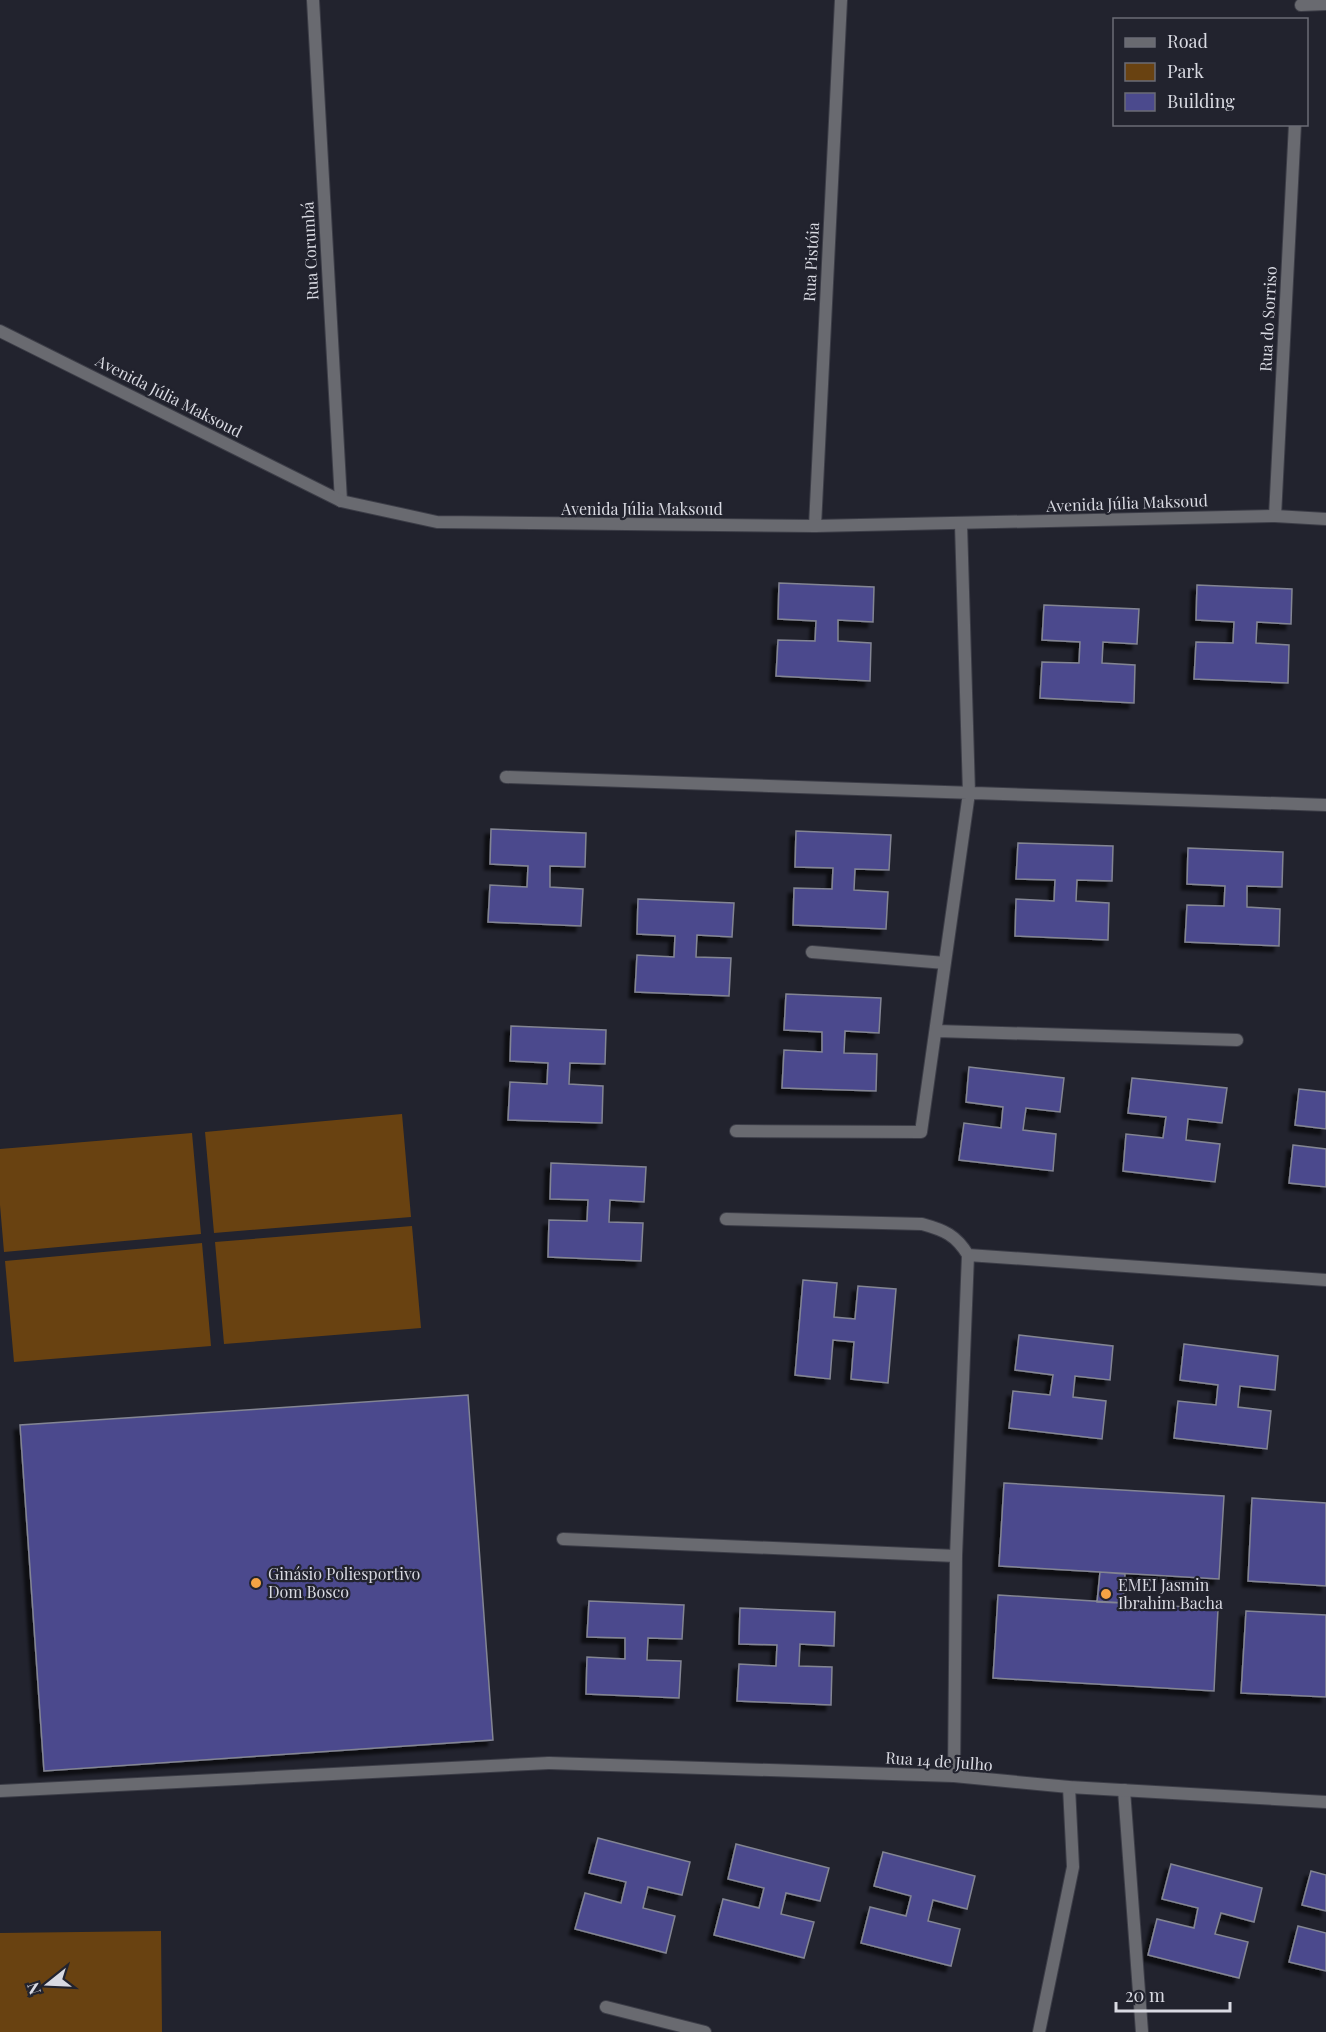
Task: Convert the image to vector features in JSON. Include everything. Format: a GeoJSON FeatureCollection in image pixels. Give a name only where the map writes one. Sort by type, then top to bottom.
{"type":"FeatureCollection","features":[{"type":"Feature","properties":{"kind":"street","name":"Rua Corumbá"},"geometry":{"type":"LineString","coordinates":[[313,0],[341,501]]}},
{"type":"Feature","properties":{"kind":"street","name":"Rua Pistóia"},"geometry":{"type":"LineString","coordinates":[[815,526],[841,0]]}},
{"type":"Feature","properties":{"kind":"street"},"geometry":{"type":"LineString","coordinates":[[1300,18],[1301,3],[1326,4]]}},
{"type":"Feature","properties":{"kind":"street","name":"Rua do Sorriso"},"geometry":{"type":"LineString","coordinates":[[1275,516],[1295,126]]}},
{"type":"Feature","properties":{"kind":"street","name":"Avenida Júlia Maksoud"},"geometry":{"type":"LineString","coordinates":[[0,331],[341,501],[437,522],[815,526],[1275,516],[1326,519]]}},
{"type":"Feature","properties":{"kind":"street"},"geometry":{"type":"LineString","coordinates":[[736,1131],[921,1132],[969,793],[961,524]]}},
{"type":"Feature","properties":{"kind":"street"},"geometry":{"type":"LineString","coordinates":[[506,777],[1326,805]]}},
{"type":"Feature","properties":{"kind":"street"},"geometry":{"type":"LineString","coordinates":[[812,952],[945,963]]}},
{"type":"Feature","properties":{"kind":"street"},"geometry":{"type":"LineString","coordinates":[[937,1031],[1237,1040]]}},
{"type":"Feature","properties":{"kind":"street"},"geometry":{"type":"LineString","coordinates":[[726,1219],[922,1224],[945,1230],[959,1240],[968,1255],[956,1556],[954,1776]]}},
{"type":"Feature","properties":{"kind":"street"},"geometry":{"type":"LineString","coordinates":[[968,1255],[1326,1280]]}},
{"type":"Feature","properties":{"kind":"street"},"geometry":{"type":"LineString","coordinates":[[563,1539],[956,1556]]}},
{"type":"Feature","properties":{"kind":"street","name":"Rua 14 de Julho"},"geometry":{"type":"LineString","coordinates":[[0,1791],[549,1763],[954,1776],[1069,1787],[1326,1802]]}},
{"type":"Feature","properties":{"kind":"street"},"geometry":{"type":"LineString","coordinates":[[1039,2032],[1073,1867],[1069,1787]]}},
{"type":"Feature","properties":{"kind":"street"},"geometry":{"type":"LineString","coordinates":[[1124,1790],[1142,2032]]}},
{"type":"Feature","properties":{"kind":"street"},"geometry":{"type":"LineString","coordinates":[[606,2007],[705,2032]]}},
{"type":"Feature","properties":{"kind":"green space"},"geometry":{"type":"Polygon","coordinates":[[[402,1114],[411,1217],[214,1233],[205,1132],[402,1114]]]}},
{"type":"Feature","properties":{"kind":"green space"},"geometry":{"type":"Polygon","coordinates":[[[192,1133],[201,1234],[4,1252],[0,1205],[0,1149],[192,1133]]]}},
{"type":"Feature","properties":{"kind":"green space"},"geometry":{"type":"Polygon","coordinates":[[[412,1226],[421,1328],[224,1344],[215,1242],[412,1226]]]}},
{"type":"Feature","properties":{"kind":"green space"},"geometry":{"type":"Polygon","coordinates":[[[202,1243],[211,1346],[14,1362],[5,1261],[202,1243]]]}},
{"type":"Feature","properties":{"kind":"green space"},"geometry":{"type":"Polygon","coordinates":[[[161,1931],[162,2032],[0,2032],[0,1933],[161,1931]]]}},
{"type":"Feature","properties":{"kind":"building"},"geometry":{"type":"Polygon","coordinates":[[[779,583],[874,587],[873,622],[838,620],[838,641],[871,643],[870,681],[776,676],[778,640],[815,641],[816,621],[778,619],[779,583]]]}},
{"type":"Feature","properties":{"kind":"building"},"geometry":{"type":"Polygon","coordinates":[[[1197,585],[1292,589],[1291,624],[1257,622],[1256,643],[1289,645],[1288,683],[1194,679],[1196,642],[1233,643],[1234,622],[1196,620],[1197,585]]]}},
{"type":"Feature","properties":{"kind":"building"},"geometry":{"type":"Polygon","coordinates":[[[1044,605],[1139,609],[1137,644],[1103,642],[1102,663],[1135,665],[1134,703],[1040,698],[1042,662],[1079,663],[1080,642],[1042,640],[1044,605]]]}},
{"type":"Feature","properties":{"kind":"building"},"geometry":{"type":"Polygon","coordinates":[[[491,829],[586,833],[585,867],[550,866],[550,887],[583,889],[581,926],[488,922],[490,885],[527,887],[528,866],[490,864],[491,829]]]}},
{"type":"Feature","properties":{"kind":"building"},"geometry":{"type":"Polygon","coordinates":[[[796,831],[891,835],[889,870],[855,869],[854,890],[888,892],[886,929],[793,925],[794,888],[832,889],[833,868],[795,867],[796,831]]]}},
{"type":"Feature","properties":{"kind":"building"},"geometry":{"type":"Polygon","coordinates":[[[1018,843],[1113,846],[1112,881],[1077,880],[1076,901],[1109,903],[1108,940],[1015,936],[1016,899],[1054,901],[1055,880],[1016,879],[1018,843]]]}},
{"type":"Feature","properties":{"kind":"building"},"geometry":{"type":"Polygon","coordinates":[[[1188,848],[1283,852],[1282,887],[1247,886],[1247,907],[1280,909],[1279,946],[1185,942],[1187,905],[1224,906],[1225,886],[1187,884],[1188,848]]]}},
{"type":"Feature","properties":{"kind":"building"},"geometry":{"type":"Polygon","coordinates":[[[638,899],[734,903],[732,937],[697,935],[696,957],[731,958],[729,996],[635,992],[637,955],[674,957],[675,936],[637,934],[638,899]]]}},
{"type":"Feature","properties":{"kind":"building"},"geometry":{"type":"Polygon","coordinates":[[[786,994],[881,998],[879,1033],[845,1031],[844,1053],[877,1054],[876,1091],[782,1088],[784,1050],[822,1052],[822,1032],[784,1030],[786,994]]]}},
{"type":"Feature","properties":{"kind":"building"},"geometry":{"type":"Polygon","coordinates":[[[511,1026],[606,1030],[605,1064],[570,1063],[569,1084],[603,1086],[602,1123],[508,1120],[510,1082],[547,1084],[548,1063],[510,1061],[511,1026]]]}},
{"type":"Feature","properties":{"kind":"building"},"geometry":{"type":"Polygon","coordinates":[[[969,1067],[1064,1078],[1060,1112],[1026,1108],[1023,1130],[1056,1134],[1053,1171],[959,1160],[964,1123],[1001,1128],[1003,1107],[966,1102],[969,1067]]]}},
{"type":"Feature","properties":{"kind":"building"},"geometry":{"type":"Polygon","coordinates":[[[1132,1078],[1227,1088],[1222,1123],[1188,1119],[1186,1140],[1220,1144],[1215,1182],[1123,1171],[1126,1134],[1163,1138],[1166,1117],[1128,1113],[1132,1078]]]}},
{"type":"Feature","properties":{"kind":"building"},"geometry":{"type":"Polygon","coordinates":[[[1299,1089],[1326,1092],[1326,1129],[1295,1125],[1299,1089]]]}},
{"type":"Feature","properties":{"kind":"building"},"geometry":{"type":"Polygon","coordinates":[[[1293,1145],[1326,1149],[1326,1187],[1289,1183],[1293,1145]]]}},
{"type":"Feature","properties":{"kind":"building"},"geometry":{"type":"Polygon","coordinates":[[[551,1163],[646,1167],[644,1202],[610,1200],[609,1222],[643,1223],[641,1261],[548,1257],[549,1220],[587,1221],[588,1200],[550,1199],[551,1163]]]}},
{"type":"Feature","properties":{"kind":"building"},"geometry":{"type":"Polygon","coordinates":[[[803,1280],[837,1283],[834,1317],[855,1319],[858,1286],[896,1289],[888,1383],[851,1379],[854,1342],[833,1340],[830,1379],[795,1375],[803,1280]]]}},
{"type":"Feature","properties":{"kind":"building"},"geometry":{"type":"Polygon","coordinates":[[[1019,1335],[1113,1346],[1110,1380],[1075,1376],[1073,1397],[1106,1401],[1102,1439],[1009,1428],[1013,1391],[1050,1395],[1053,1375],[1015,1370],[1019,1335]]]}},
{"type":"Feature","properties":{"kind":"building"},"geometry":{"type":"Polygon","coordinates":[[[1184,1344],[1278,1356],[1275,1390],[1240,1386],[1238,1407],[1271,1411],[1267,1449],[1174,1438],[1178,1401],[1216,1405],[1218,1385],[1180,1380],[1184,1344]]]}},
{"type":"Feature","properties":{"kind":"building","name":"Ginásio Poliesportivo Dom Bosco"},"geometry":{"type":"Polygon","coordinates":[[[468,1395],[493,1740],[44,1771],[20,1425],[468,1395]]]}},
{"type":"Feature","properties":{"kind":"building"},"geometry":{"type":"Polygon","coordinates":[[[1004,1483],[1224,1496],[1219,1579],[999,1566],[1004,1483]]]}},
{"type":"Feature","properties":{"kind":"building"},"geometry":{"type":"Polygon","coordinates":[[[1252,1498],[1326,1503],[1326,1586],[1248,1581],[1252,1498]]]}},
{"type":"Feature","properties":{"kind":"building"},"geometry":{"type":"Polygon","coordinates":[[[1100,1572],[1125,1574],[1123,1603],[1097,1602],[1100,1572]]]}},
{"type":"Feature","properties":{"kind":"building"},"geometry":{"type":"Polygon","coordinates":[[[998,1595],[1218,1609],[1214,1691],[993,1678],[998,1595]]]}},
{"type":"Feature","properties":{"kind":"building"},"geometry":{"type":"Polygon","coordinates":[[[589,1601],[684,1605],[682,1639],[648,1638],[647,1660],[681,1661],[679,1698],[586,1694],[587,1657],[625,1659],[625,1638],[587,1637],[589,1601]]]}},
{"type":"Feature","properties":{"kind":"building"},"geometry":{"type":"Polygon","coordinates":[[[740,1608],[835,1612],[834,1646],[800,1644],[799,1666],[832,1667],[831,1705],[737,1701],[739,1664],[776,1666],[777,1645],[739,1644],[740,1608]]]}},
{"type":"Feature","properties":{"kind":"building"},"geometry":{"type":"Polygon","coordinates":[[[1246,1611],[1326,1615],[1326,1697],[1241,1693],[1246,1611]]]}},
{"type":"Feature","properties":{"kind":"building"},"geometry":{"type":"Polygon","coordinates":[[[598,1838],[690,1862],[682,1895],[648,1887],[643,1908],[675,1916],[666,1953],[575,1929],[585,1893],[621,1903],[626,1882],[589,1873],[598,1838]]]}},
{"type":"Feature","properties":{"kind":"building"},"geometry":{"type":"Polygon","coordinates":[[[736,1844],[829,1868],[820,1901],[786,1893],[781,1914],[814,1922],[804,1958],[714,1935],[723,1899],[759,1908],[764,1888],[728,1879],[736,1844]]]}},
{"type":"Feature","properties":{"kind":"building"},"geometry":{"type":"Polygon","coordinates":[[[883,1852],[975,1876],[967,1909],[933,1900],[928,1921],[960,1929],[951,1966],[861,1943],[870,1907],[906,1916],[911,1896],[874,1886],[883,1852]]]}},
{"type":"Feature","properties":{"kind":"building"},"geometry":{"type":"Polygon","coordinates":[[[1171,1864],[1262,1888],[1254,1922],[1221,1913],[1215,1934],[1248,1942],[1239,1978],[1148,1955],[1157,1919],[1194,1928],[1198,1908],[1162,1899],[1171,1864]]]}},
{"type":"Feature","properties":{"kind":"building"},"geometry":{"type":"Polygon","coordinates":[[[1311,1871],[1326,1875],[1326,1911],[1302,1905],[1311,1871]]]}},
{"type":"Feature","properties":{"kind":"building"},"geometry":{"type":"Polygon","coordinates":[[[1298,1926],[1326,1933],[1326,1971],[1289,1962],[1298,1926]]]}},
{"type":"Feature","properties":{"kind":"place","name":"Ginásio Poliesportivo Dom Bosco"},"geometry":{"type":"Point","coordinates":[256,1583]}},
{"type":"Feature","properties":{"kind":"place","name":"EMEI Jasmin Ibrahim Bacha"},"geometry":{"type":"Point","coordinates":[1106,1594]}}]}
